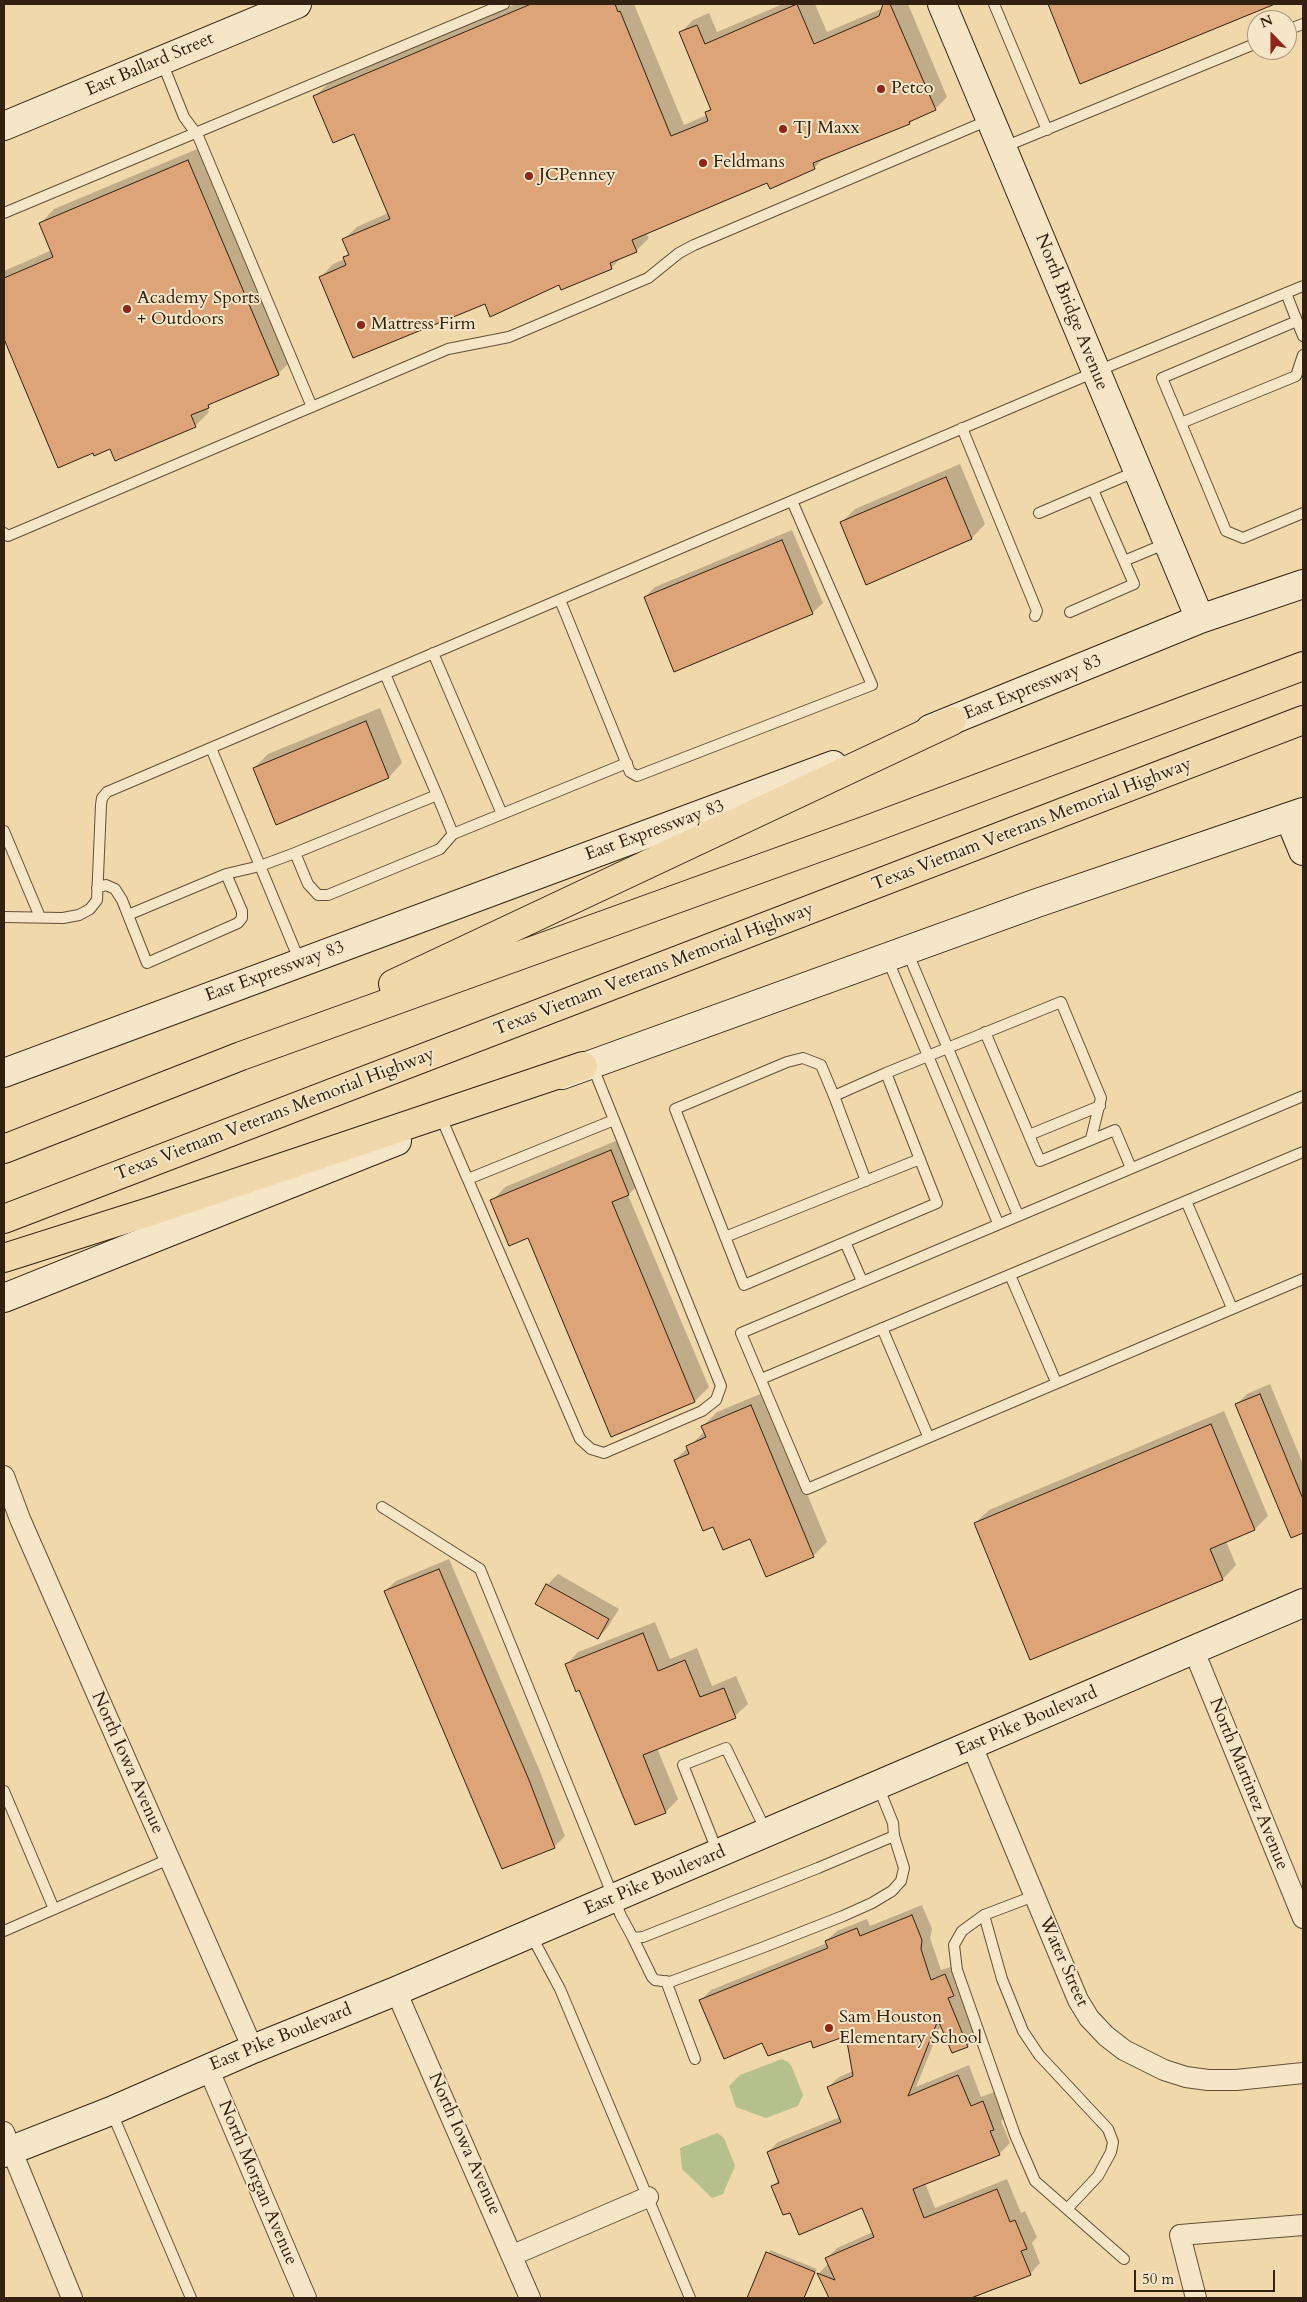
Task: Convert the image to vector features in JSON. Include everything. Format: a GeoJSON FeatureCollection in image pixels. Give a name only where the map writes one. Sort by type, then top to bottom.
{"type":"FeatureCollection","features":[{"type":"Feature","properties":{"kind":"highway"},"geometry":{"type":"LineString","coordinates":[[4,1150],[242,1056],[867,830],[1303,666]]}},
{"type":"Feature","properties":{"kind":"highway","name":"Texas Vietnam Veterans Memorial Highway"},"geometry":{"type":"LineString","coordinates":[[4,1219],[1303,720]]}},
{"type":"Feature","properties":{"kind":"highway"},"geometry":{"type":"LineString","coordinates":[[242,1056],[952,721]]}},
{"type":"Feature","properties":{"kind":"highway"},"geometry":{"type":"LineString","coordinates":[[4,1258],[156,1210],[587,1065]]}},
{"type":"Feature","properties":{"kind":"main road","name":"East Ballard Street"},"geometry":{"type":"LineString","coordinates":[[4,126],[297,4]]}},
{"type":"Feature","properties":{"kind":"main road","name":"North Bridge Avenue"},"geometry":{"type":"LineString","coordinates":[[942,4],[1004,147],[1095,372],[1200,619]]}},
{"type":"Feature","properties":{"kind":"main road","name":"East Expressway 83"},"geometry":{"type":"LineString","coordinates":[[4,1073],[952,721],[1200,619],[1303,584]]}},
{"type":"Feature","properties":{"kind":"main road"},"geometry":{"type":"LineString","coordinates":[[4,1298],[587,1065],[897,954],[1296,815],[1303,851]]}},
{"type":"Feature","properties":{"kind":"main road","name":"East Pike Boulevard"},"geometry":{"type":"LineString","coordinates":[[6,2145],[111,2111],[253,2049],[531,1934],[1303,1603]]}},
{"type":"Feature","properties":{"kind":"street","name":"North Iowa Avenue"},"geometry":{"type":"LineString","coordinates":[[4,1476],[12,1522],[169,1859],[253,2049]]}},
{"type":"Feature","properties":{"kind":"street","name":"North Martinez Avenue"},"geometry":{"type":"LineString","coordinates":[[1194,1651],[1303,1918]]}},
{"type":"Feature","properties":{"kind":"street","name":"Water Street"},"geometry":{"type":"LineString","coordinates":[[972,1746],[1078,2000],[1089,2018],[1106,2036],[1124,2050],[1164,2070],[1186,2077],[1208,2080],[1236,2080],[1303,2073]]}},
{"type":"Feature","properties":{"kind":"street","name":"North Iowa Avenue"},"geometry":{"type":"LineString","coordinates":[[396,1991],[513,2255],[530,2298]]}},
{"type":"Feature","properties":{"kind":"street","name":"North Morgan Avenue"},"geometry":{"type":"LineString","coordinates":[[208,2068],[306,2298]]}},
{"type":"Feature","properties":{"kind":"street"},"geometry":{"type":"LineString","coordinates":[[6,2145],[72,2298]]}},
{"type":"Feature","properties":{"kind":"street"},"geometry":{"type":"LineString","coordinates":[[513,2255],[648,2197]]}},
{"type":"Feature","properties":{"kind":"street"},"geometry":{"type":"LineString","coordinates":[[1196,2298],[1180,2235],[1303,2225]]}},
{"type":"Feature","properties":{"kind":"lane"},"geometry":{"type":"LineString","coordinates":[[4,213],[504,4]]}},
{"type":"Feature","properties":{"kind":"lane"},"geometry":{"type":"LineString","coordinates":[[994,4],[1047,130]]}},
{"type":"Feature","properties":{"kind":"lane"},"geometry":{"type":"LineString","coordinates":[[1004,147],[1247,47]]}},
{"type":"Feature","properties":{"kind":"lane"},"geometry":{"type":"LineString","coordinates":[[161,61],[184,117],[195,133],[312,407]]}},
{"type":"Feature","properties":{"kind":"lane"},"geometry":{"type":"LineString","coordinates":[[4,533],[8,536],[448,349],[509,337],[636,284],[657,272],[679,253],[694,245],[992,119]]}},
{"type":"Feature","properties":{"kind":"lane"},"geometry":{"type":"LineString","coordinates":[[4,917],[64,918],[85,912],[97,900],[101,806],[102,798],[107,792],[962,428],[1303,286]]}},
{"type":"Feature","properties":{"kind":"lane"},"geometry":{"type":"LineString","coordinates":[[1286,293],[1303,336]]}},
{"type":"Feature","properties":{"kind":"lane"},"geometry":{"type":"LineString","coordinates":[[1297,321],[1162,378],[1226,532],[1243,538],[1303,513]]}},
{"type":"Feature","properties":{"kind":"lane"},"geometry":{"type":"LineString","coordinates":[[1181,423],[1296,376],[1303,355]]}},
{"type":"Feature","properties":{"kind":"lane"},"geometry":{"type":"LineString","coordinates":[[962,428],[1037,611],[1036,616]]}},
{"type":"Feature","properties":{"kind":"lane"},"geometry":{"type":"LineString","coordinates":[[1039,513],[1137,471]]}},
{"type":"Feature","properties":{"kind":"lane"},"geometry":{"type":"LineString","coordinates":[[1070,612],[1134,584],[1093,490]]}},
{"type":"Feature","properties":{"kind":"lane"},"geometry":{"type":"LineString","coordinates":[[560,600],[630,772],[637,776],[872,685],[792,501]]}},
{"type":"Feature","properties":{"kind":"lane"},"geometry":{"type":"LineString","coordinates":[[1124,561],[1168,543]]}},
{"type":"Feature","properties":{"kind":"lane"},"geometry":{"type":"LineString","coordinates":[[433,653],[502,814]]}},
{"type":"Feature","properties":{"kind":"lane"},"geometry":{"type":"LineString","coordinates":[[385,674],[453,834]]}},
{"type":"Feature","properties":{"kind":"lane"},"geometry":{"type":"LineString","coordinates":[[211,748],[300,963]]}},
{"type":"Feature","properties":{"kind":"lane"},"geometry":{"type":"LineString","coordinates":[[295,853],[308,884],[318,895],[328,895],[440,850],[453,834],[627,763]]}},
{"type":"Feature","properties":{"kind":"lane"},"geometry":{"type":"LineString","coordinates":[[128,915],[226,874],[260,866],[295,853],[437,795]]}},
{"type":"Feature","properties":{"kind":"lane"},"geometry":{"type":"LineString","coordinates":[[4,831],[40,917]]}},
{"type":"Feature","properties":{"kind":"lane"},"geometry":{"type":"LineString","coordinates":[[98,888],[106,886],[115,888],[147,963],[222,932],[238,923],[242,918],[242,911],[226,874]]}},
{"type":"Feature","properties":{"kind":"lane"},"geometry":{"type":"LineString","coordinates":[[897,954],[948,1048],[1018,1215]]}},
{"type":"Feature","properties":{"kind":"lane"},"geometry":{"type":"LineString","coordinates":[[897,954],[928,1056],[998,1223]]}},
{"type":"Feature","properties":{"kind":"lane"},"geometry":{"type":"LineString","coordinates":[[834,1096],[1061,1002],[1101,1098],[1092,1139]]}},
{"type":"Feature","properties":{"kind":"lane"},"geometry":{"type":"LineString","coordinates":[[985,1032],[1040,1161],[1116,1130],[1131,1168]]}},
{"type":"Feature","properties":{"kind":"lane"},"geometry":{"type":"LineString","coordinates":[[866,1180],[821,1065],[803,1058],[787,1062],[675,1109],[744,1285],[937,1203],[886,1073]]}},
{"type":"Feature","properties":{"kind":"lane"},"geometry":{"type":"LineString","coordinates":[[443,1122],[580,1439],[591,1449],[604,1453],[702,1411],[716,1400],[721,1386],[614,1120],[587,1065]]}},
{"type":"Feature","properties":{"kind":"lane"},"geometry":{"type":"LineString","coordinates":[[1303,1096],[741,1333],[807,1489],[928,1436],[1303,1279]]}},
{"type":"Feature","properties":{"kind":"lane"},"geometry":{"type":"LineString","coordinates":[[1029,1135],[1100,1106]]}},
{"type":"Feature","properties":{"kind":"lane"},"geometry":{"type":"LineString","coordinates":[[468,1179],[614,1120]]}},
{"type":"Feature","properties":{"kind":"lane"},"geometry":{"type":"LineString","coordinates":[[761,1380],[1303,1152]]}},
{"type":"Feature","properties":{"kind":"lane"},"geometry":{"type":"LineString","coordinates":[[725,1237],[920,1159]]}},
{"type":"Feature","properties":{"kind":"lane"},"geometry":{"type":"LineString","coordinates":[[1186,1201],[1232,1308]]}},
{"type":"Feature","properties":{"kind":"lane"},"geometry":{"type":"LineString","coordinates":[[845,1242],[862,1281]]}},
{"type":"Feature","properties":{"kind":"lane"},"geometry":{"type":"LineString","coordinates":[[1010,1275],[1056,1382]]}},
{"type":"Feature","properties":{"kind":"lane"},"geometry":{"type":"LineString","coordinates":[[882,1328],[928,1436]]}},
{"type":"Feature","properties":{"kind":"lane"},"geometry":{"type":"LineString","coordinates":[[382,1507],[480,1569],[621,1916],[655,1980],[666,1981],[694,1974],[825,1923],[872,1903],[892,1891],[901,1880],[904,1868],[894,1836],[893,1823],[878,1786]]}},
{"type":"Feature","properties":{"kind":"lane"},"geometry":{"type":"LineString","coordinates":[[718,1854],[683,1765],[726,1748],[767,1833]]}},
{"type":"Feature","properties":{"kind":"lane"},"geometry":{"type":"LineString","coordinates":[[4,1792],[54,1909]]}},
{"type":"Feature","properties":{"kind":"lane"},"geometry":{"type":"LineString","coordinates":[[634,1938],[643,1937],[894,1836]]}},
{"type":"Feature","properties":{"kind":"lane"},"geometry":{"type":"LineString","coordinates":[[4,1931],[169,1859]]}},
{"type":"Feature","properties":{"kind":"lane"},"geometry":{"type":"LineString","coordinates":[[1034,1896],[984,1915],[962,1931],[954,1946],[957,1970],[1015,2135],[1035,2181],[1124,2259]]}},
{"type":"Feature","properties":{"kind":"lane"},"geometry":{"type":"LineString","coordinates":[[984,1915],[1002,1979],[1023,2032],[1039,2055],[1108,2129],[1112,2142],[1111,2152],[1098,2176],[1067,2209]]}},
{"type":"Feature","properties":{"kind":"lane"},"geometry":{"type":"LineString","coordinates":[[531,1934],[560,1989],[690,2298]]}},
{"type":"Feature","properties":{"kind":"lane"},"geometry":{"type":"LineString","coordinates":[[666,1981],[695,2059]]}},
{"type":"Feature","properties":{"kind":"lane"},"geometry":{"type":"LineString","coordinates":[[111,2111],[191,2298]]}},
{"type":"Feature","properties":{"kind":"green space"},"geometry":{"type":"Polygon","coordinates":[[[782,2059],[792,2067],[803,2095],[798,2106],[766,2118],[736,2107],[729,2086],[740,2075],[782,2059]]]}},
{"type":"Feature","properties":{"kind":"green space"},"geometry":{"type":"Polygon","coordinates":[[[717,2133],[724,2138],[735,2166],[723,2194],[712,2198],[682,2169],[680,2148],[717,2133]]]}},
{"type":"Feature","properties":{"kind":"building","name":"JCPenney"},"geometry":{"type":"Polygon","coordinates":[[[531,4],[615,4],[618,12],[620,11],[671,136],[708,121],[705,112],[711,110],[679,32],[697,25],[705,44],[797,4],[814,44],[879,16],[883,4],[890,4],[936,110],[909,122],[910,124],[813,163],[815,169],[770,189],[767,183],[632,240],[637,252],[610,263],[612,269],[561,290],[559,285],[490,317],[485,304],[353,358],[319,277],[346,265],[343,257],[349,255],[342,239],[390,219],[354,134],[333,143],[313,96],[531,4]]]}},
{"type":"Feature","properties":{"kind":"building"},"geometry":{"type":"Polygon","coordinates":[[[1048,4],[1275,4],[1260,10],[1247,10],[1247,15],[1080,84],[1048,4]]]}},
{"type":"Feature","properties":{"kind":"building","name":"Academy Sports + Outdoors"},"geometry":{"type":"Polygon","coordinates":[[[188,160],[279,375],[208,405],[209,408],[191,415],[196,427],[115,461],[110,449],[94,456],[93,453],[58,468],[4,339],[4,278],[53,257],[39,223],[188,160]]]}},
{"type":"Feature","properties":{"kind":"building"},"geometry":{"type":"Polygon","coordinates":[[[946,477],[972,539],[866,585],[840,522],[946,477]]]}},
{"type":"Feature","properties":{"kind":"building"},"geometry":{"type":"Polygon","coordinates":[[[782,540],[813,614],[674,672],[644,597],[782,540]]]}},
{"type":"Feature","properties":{"kind":"building"},"geometry":{"type":"Polygon","coordinates":[[[366,721],[389,778],[276,825],[253,768],[366,721]]]}},
{"type":"Feature","properties":{"kind":"building"},"geometry":{"type":"Polygon","coordinates":[[[611,1150],[629,1195],[612,1202],[695,1402],[611,1437],[528,1238],[509,1246],[490,1200],[611,1150]]]}},
{"type":"Feature","properties":{"kind":"building"},"geometry":{"type":"Polygon","coordinates":[[[1260,1394],[1303,1499],[1303,1533],[1291,1538],[1235,1404],[1260,1394]]]}},
{"type":"Feature","properties":{"kind":"building"},"geometry":{"type":"Polygon","coordinates":[[[751,1405],[814,1557],[766,1577],[750,1539],[723,1550],[713,1527],[703,1531],[674,1460],[689,1454],[686,1446],[706,1437],[701,1426],[751,1405]]]}},
{"type":"Feature","properties":{"kind":"building"},"geometry":{"type":"Polygon","coordinates":[[[1211,1424],[1255,1530],[1210,1549],[1223,1580],[1030,1660],[974,1523],[1211,1424]]]}},
{"type":"Feature","properties":{"kind":"building"},"geometry":{"type":"Polygon","coordinates":[[[439,1569],[529,1780],[555,1848],[502,1869],[384,1591],[439,1569]]]}},
{"type":"Feature","properties":{"kind":"building"},"geometry":{"type":"Polygon","coordinates":[[[546,1584],[609,1619],[598,1639],[535,1604],[546,1584]]]}},
{"type":"Feature","properties":{"kind":"building"},"geometry":{"type":"Polygon","coordinates":[[[643,1633],[658,1671],[685,1660],[700,1697],[724,1688],[736,1718],[643,1755],[666,1813],[635,1825],[579,1690],[576,1692],[565,1664],[643,1633]]]}},
{"type":"Feature","properties":{"kind":"building"},"geometry":{"type":"Polygon","coordinates":[[[912,1915],[922,1940],[921,1949],[931,1980],[945,1974],[954,1996],[948,1998],[968,2047],[952,2053],[938,2020],[908,2096],[958,2075],[971,2106],[983,2101],[994,2130],[990,2131],[1000,2155],[913,2189],[924,2218],[997,2189],[1010,2222],[1015,2220],[1027,2249],[1021,2251],[1031,2275],[971,2298],[829,2298],[817,2273],[835,2280],[825,2258],[874,2237],[862,2208],[799,2235],[790,2213],[783,2215],[771,2186],[779,2183],[767,2152],[841,2122],[827,2087],[853,2076],[846,2036],[813,2048],[811,2041],[768,2056],[762,2043],[724,2059],[699,2000],[828,1948],[825,1941],[857,1928],[860,1936],[912,1915]]]}},
{"type":"Feature","properties":{"kind":"building"},"geometry":{"type":"Polygon","coordinates":[[[766,2252],[815,2272],[804,2298],[747,2298],[766,2252]]]}},
{"type":"Feature","properties":{"kind":"place","name":"Petco"},"geometry":{"type":"Point","coordinates":[881,89]}},
{"type":"Feature","properties":{"kind":"place","name":"TJ Maxx"},"geometry":{"type":"Point","coordinates":[783,129]}},
{"type":"Feature","properties":{"kind":"place","name":"Feldmans"},"geometry":{"type":"Point","coordinates":[703,163]}},
{"type":"Feature","properties":{"kind":"place","name":"JCPenney"},"geometry":{"type":"Point","coordinates":[529,176]}},
{"type":"Feature","properties":{"kind":"place","name":"Academy Sports + Outdoors"},"geometry":{"type":"Point","coordinates":[127,309]}},
{"type":"Feature","properties":{"kind":"place","name":"Mattress Firm"},"geometry":{"type":"Point","coordinates":[361,325]}},
{"type":"Feature","properties":{"kind":"place","name":"Sam Houston Elementary School"},"geometry":{"type":"Point","coordinates":[829,2028]}}]}
